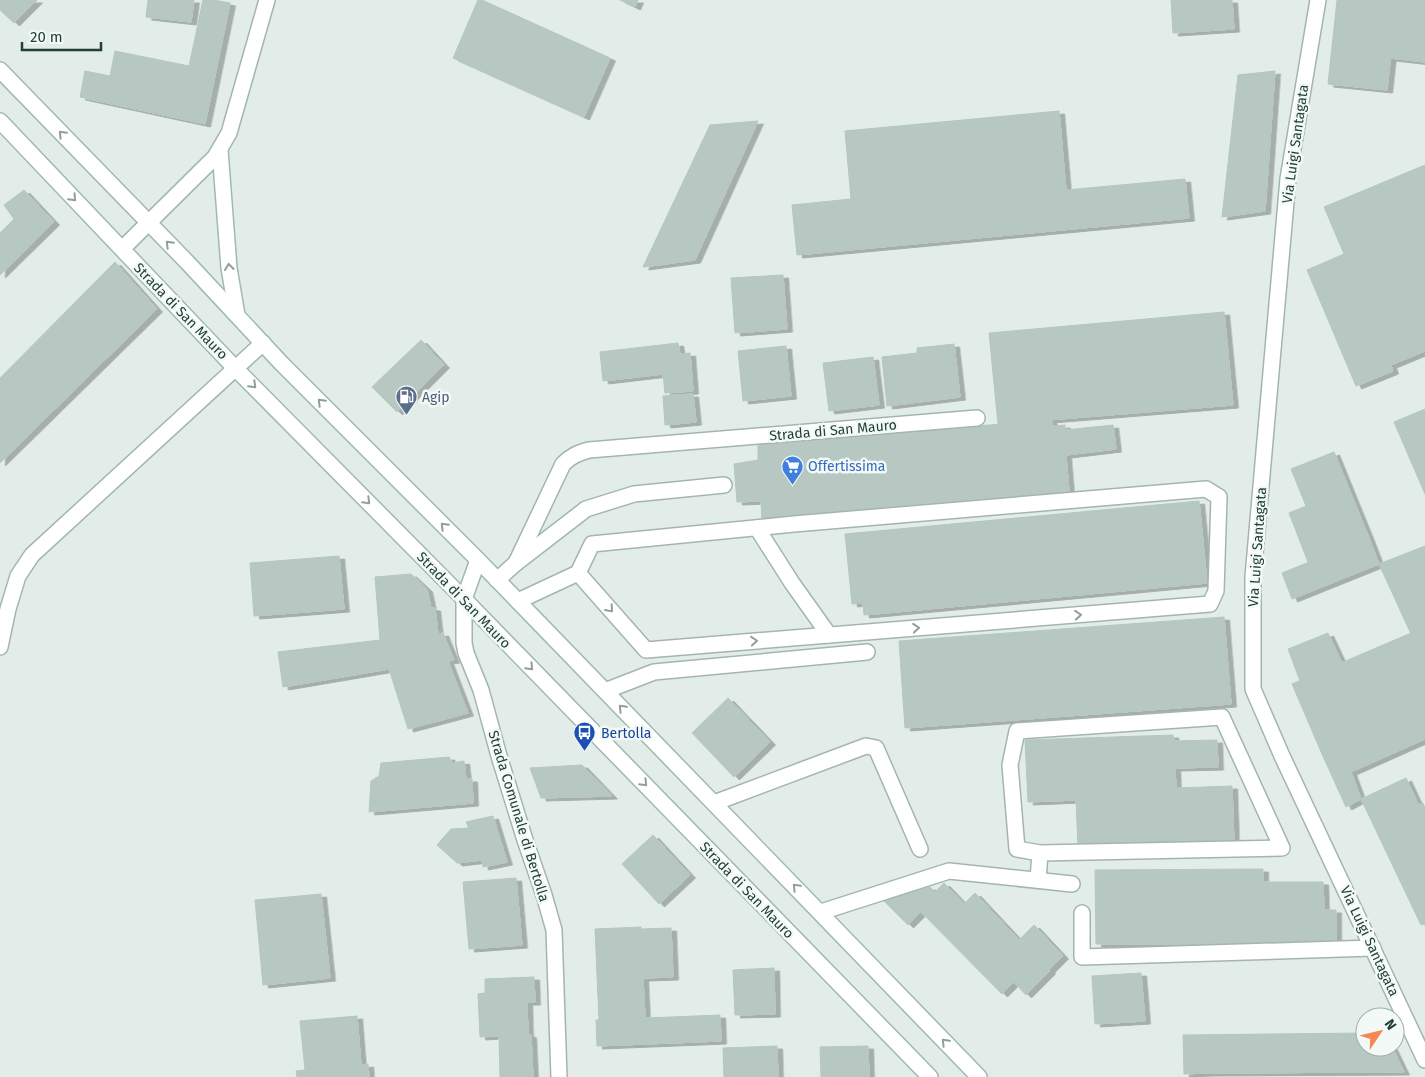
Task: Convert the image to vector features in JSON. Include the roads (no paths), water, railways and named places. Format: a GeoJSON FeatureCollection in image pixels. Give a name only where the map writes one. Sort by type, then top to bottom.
{"type":"FeatureCollection","features":[{"type":"Feature","properties":{"kind":"main road"},"geometry":{"type":"LineString","coordinates":[[122,249],[215,158],[230,133],[267,0]]}},
{"type":"Feature","properties":{"kind":"main road","name":"Via Luigi Santagata"},"geometry":{"type":"LineString","coordinates":[[1318,0],[1288,179],[1253,577],[1253,689],[1282,756],[1425,1060]]}},
{"type":"Feature","properties":{"kind":"main road"},"geometry":{"type":"LineString","coordinates":[[2,74],[821,912],[979,1077]]}},
{"type":"Feature","properties":{"kind":"main road","name":"Strada di San Mauro"},"geometry":{"type":"LineString","coordinates":[[0,122],[235,368],[464,599],[930,1077]]}},
{"type":"Feature","properties":{"kind":"main road"},"geometry":{"type":"LineString","coordinates":[[220,150],[229,268],[237,315]]}},
{"type":"Feature","properties":{"kind":"main road"},"geometry":{"type":"LineString","coordinates":[[0,647],[8,609],[18,576],[32,555],[263,343]]}},
{"type":"Feature","properties":{"kind":"main road","name":"Strada di San Mauro"},"geometry":{"type":"LineString","coordinates":[[516,563],[563,464],[579,452],[977,418]]}},
{"type":"Feature","properties":{"kind":"main road"},"geometry":{"type":"LineString","coordinates":[[497,580],[586,509],[634,494],[724,485]]}},
{"type":"Feature","properties":{"kind":"main road"},"geometry":{"type":"LineString","coordinates":[[518,601],[578,573],[592,544],[1206,489],[1219,497],[1216,591],[1210,604],[646,650],[578,573]]}},
{"type":"Feature","properties":{"kind":"main road"},"geometry":{"type":"LineString","coordinates":[[757,528],[792,582],[830,635]]}},
{"type":"Feature","properties":{"kind":"main road","name":"Strada Comunale di Bertolla"},"geometry":{"type":"LineString","coordinates":[[478,560],[464,599],[464,642],[466,653],[481,690],[499,756],[554,930],[559,1077]]}},
{"type":"Feature","properties":{"kind":"main road"},"geometry":{"type":"LineString","coordinates":[[605,691],[654,672],[867,652]]}},
{"type":"Feature","properties":{"kind":"main road"},"geometry":{"type":"LineString","coordinates":[[1222,717],[1282,848],[1079,852],[1040,853],[1017,850],[1010,765],[1016,731],[1222,717]]}},
{"type":"Feature","properties":{"kind":"main road"},"geometry":{"type":"LineString","coordinates":[[714,803],[866,746],[876,748],[920,849]]}},
{"type":"Feature","properties":{"kind":"main road"},"geometry":{"type":"LineString","coordinates":[[1038,880],[1040,853]]}},
{"type":"Feature","properties":{"kind":"main road"},"geometry":{"type":"LineString","coordinates":[[821,912],[949,871],[1072,884]]}},
{"type":"Feature","properties":{"kind":"main road"},"geometry":{"type":"LineString","coordinates":[[1082,913],[1082,957],[1373,948]]}},
{"type":"Feature","properties":{"kind":"place","name":"Agip"},"geometry":{"type":"Point","coordinates":[406,416]}},
{"type":"Feature","properties":{"kind":"place","name":"Offertissima"},"geometry":{"type":"Point","coordinates":[792,485]}},
{"type":"Feature","properties":{"kind":"place","name":"Bertolla"},"geometry":{"type":"Point","coordinates":[585,752]}}]}
